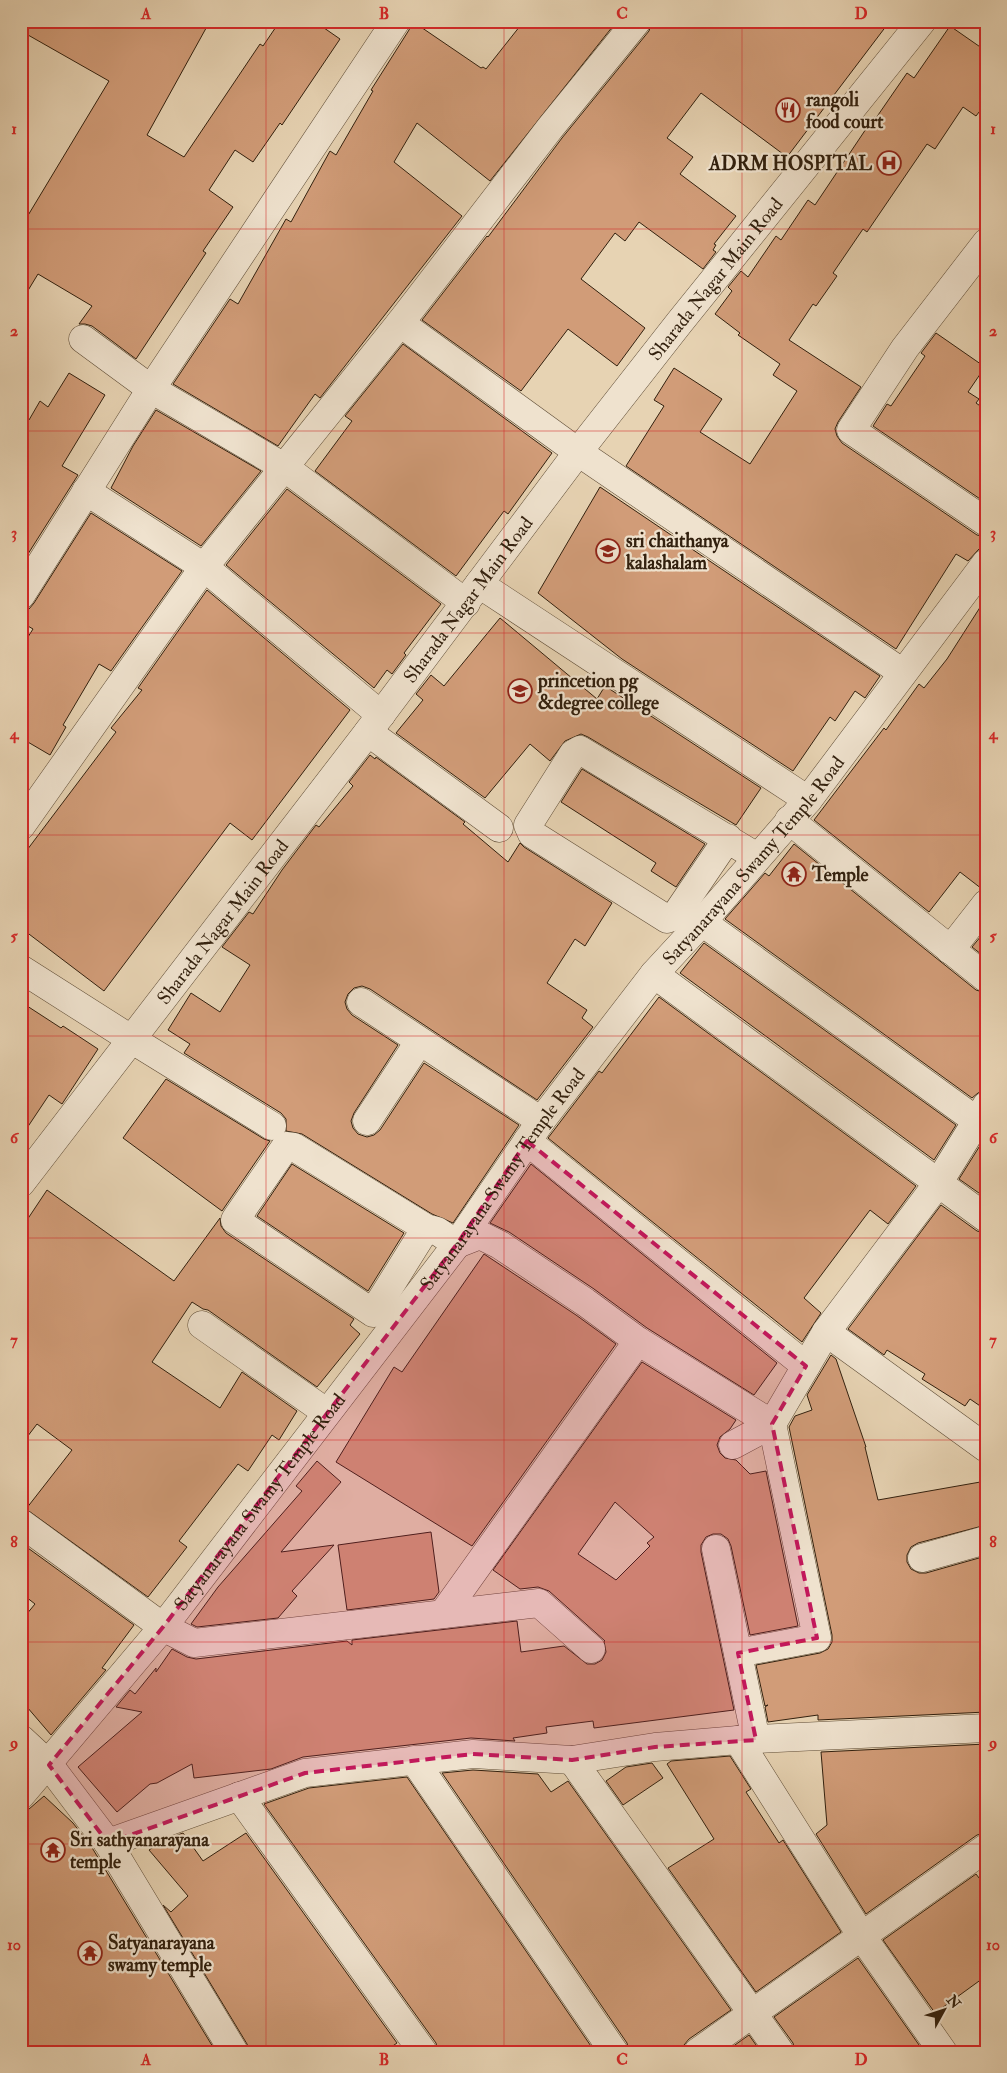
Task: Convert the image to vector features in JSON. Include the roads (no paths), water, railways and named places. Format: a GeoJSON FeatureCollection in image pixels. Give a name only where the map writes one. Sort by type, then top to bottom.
{"type":"FeatureCollection","features":[{"type":"Feature","properties":{"kind":"street"},"geometry":{"type":"LineString","coordinates":[[21,596],[151,389],[396,21]]}},
{"type":"Feature","properties":{"kind":"street"},"geometry":{"type":"LineString","coordinates":[[21,826],[204,567],[400,323],[550,128],[637,21]]}},
{"type":"Feature","properties":{"kind":"street","name":"Sharada Nagar Main Road"},"geometry":{"type":"LineString","coordinates":[[21,1183],[375,723],[578,452],[679,322],[922,21]]}},
{"type":"Feature","properties":{"kind":"street"},"geometry":{"type":"LineString","coordinates":[[986,243],[905,348],[851,430],[986,522]]}},
{"type":"Feature","properties":{"kind":"street"},"geometry":{"type":"LineString","coordinates":[[400,323],[578,452],[903,673]]}},
{"type":"Feature","properties":{"kind":"street"},"geometry":{"type":"LineString","coordinates":[[83,339],[151,389],[284,467],[472,594],[808,800]]}},
{"type":"Feature","properties":{"kind":"street"},"geometry":{"type":"LineString","coordinates":[[86,491],[204,567],[375,723],[499,828]]}},
{"type":"Feature","properties":{"kind":"street","name":"Satyanarayana Swamy Temple Road"},"geometry":{"type":"LineString","coordinates":[[21,1795],[163,1627],[326,1412],[457,1244],[534,1131],[654,974],[808,800],[986,563]]}},
{"type":"Feature","properties":{"kind":"street"},"geometry":{"type":"LineString","coordinates":[[728,838],[675,916],[667,919],[532,834],[528,825],[573,754],[580,750],[728,838],[757,857]]}},
{"type":"Feature","properties":{"kind":"street"},"geometry":{"type":"LineString","coordinates":[[789,820],[986,978]]}},
{"type":"Feature","properties":{"kind":"street"},"geometry":{"type":"LineString","coordinates":[[950,950],[986,904]]}},
{"type":"Feature","properties":{"kind":"street"},"geometry":{"type":"LineString","coordinates":[[702,922],[981,1114],[938,1182],[826,1332],[772,1424],[733,1445]]}},
{"type":"Feature","properties":{"kind":"street"},"geometry":{"type":"LineString","coordinates":[[21,969],[131,1040],[272,1126]]}},
{"type":"Feature","properties":{"kind":"street"},"geometry":{"type":"LineString","coordinates":[[654,974],[986,1218]]}},
{"type":"Feature","properties":{"kind":"street"},"geometry":{"type":"LineString","coordinates":[[361,1002],[419,1042],[534,1131],[806,1366]]}},
{"type":"Feature","properties":{"kind":"street"},"geometry":{"type":"LineString","coordinates":[[367,1121],[419,1042]]}},
{"type":"Feature","properties":{"kind":"street"},"geometry":{"type":"LineString","coordinates":[[426,1228],[373,1313],[235,1220],[286,1146],[299,1150],[426,1228],[437,1231],[457,1244],[480,1234],[484,1236],[585,1302],[638,1341],[772,1424],[817,1638],[738,1653]]}},
{"type":"Feature","properties":{"kind":"street"},"geometry":{"type":"LineString","coordinates":[[202,1325],[326,1412]]}},
{"type":"Feature","properties":{"kind":"street"},"geometry":{"type":"LineString","coordinates":[[826,1332],[986,1448]]}},
{"type":"Feature","properties":{"kind":"street"},"geometry":{"type":"LineString","coordinates":[[443,1614],[638,1341]]}},
{"type":"Feature","properties":{"kind":"street"},"geometry":{"type":"LineString","coordinates":[[21,1523],[163,1627],[194,1643],[539,1603],[591,1649]]}},
{"type":"Feature","properties":{"kind":"street"},"geometry":{"type":"LineString","coordinates":[[922,1558],[986,1540]]}},
{"type":"Feature","properties":{"kind":"street"},"geometry":{"type":"LineString","coordinates":[[716,1549],[738,1653],[747,1740],[861,1935],[943,2052]]}},
{"type":"Feature","properties":{"kind":"street"},"geometry":{"type":"LineString","coordinates":[[108,1843],[305,1774],[473,1754],[572,1760],[654,1747],[747,1740],[986,1728]]}},
{"type":"Feature","properties":{"kind":"street"},"geometry":{"type":"LineString","coordinates":[[21,1739],[48,1765],[108,1843],[234,2052]]}},
{"type":"Feature","properties":{"kind":"street"},"geometry":{"type":"LineString","coordinates":[[414,1760],[614,2052]]}},
{"type":"Feature","properties":{"kind":"street"},"geometry":{"type":"LineString","coordinates":[[572,1760],[780,2052]]}},
{"type":"Feature","properties":{"kind":"street"},"geometry":{"type":"LineString","coordinates":[[239,1796],[422,2052]]}},
{"type":"Feature","properties":{"kind":"street"},"geometry":{"type":"LineString","coordinates":[[698,2052],[861,1935],[981,1860]]}},
{"type":"Feature","properties":{"kind":"place","name":"rangoli food court"},"geometry":{"type":"Point","coordinates":[788,110]}},
{"type":"Feature","properties":{"kind":"place","name":"ADRM HOSPITAL"},"geometry":{"type":"Point","coordinates":[889,163]}},
{"type":"Feature","properties":{"kind":"place","name":"sri chaithanya kalashalam"},"geometry":{"type":"Point","coordinates":[608,551]}},
{"type":"Feature","properties":{"kind":"place","name":"princetion pg &degree college"},"geometry":{"type":"Point","coordinates":[520,691]}},
{"type":"Feature","properties":{"kind":"place","name":"Temple"},"geometry":{"type":"Point","coordinates":[794,874]}},
{"type":"Feature","properties":{"kind":"place","name":"Sri sathyanarayana temple"},"geometry":{"type":"Point","coordinates":[53,1850]}},
{"type":"Feature","properties":{"kind":"place","name":"Satyanarayana swamy temple"},"geometry":{"type":"Point","coordinates":[90,1953]}}]}
